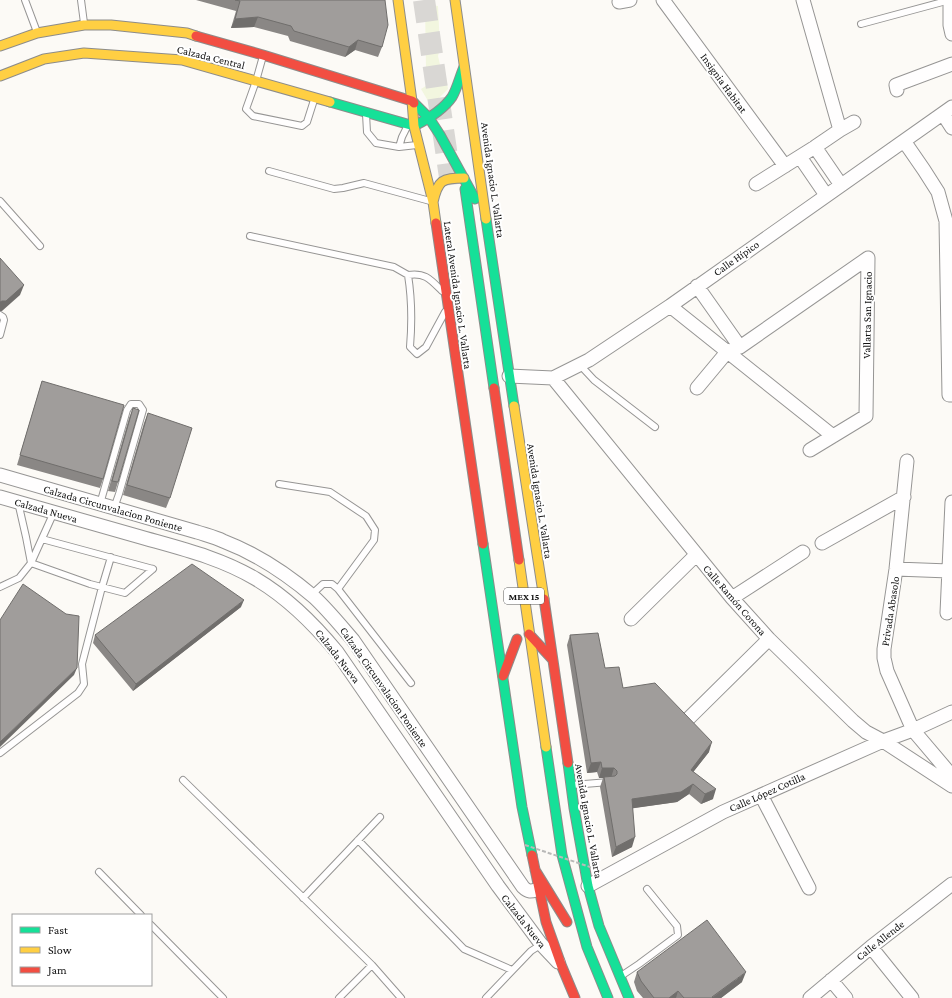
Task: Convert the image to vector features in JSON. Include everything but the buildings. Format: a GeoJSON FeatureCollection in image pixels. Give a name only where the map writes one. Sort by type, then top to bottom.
{"type":"FeatureCollection","features":[{"type":"Feature","properties":{"kind":"main road","name":"Lateral Avenida Ignacio L. Vallarta"},"geometry":{"type":"LineString","coordinates":[[398,0],[412,101],[411,126],[418,144],[433,202],[503,676]]}},
{"type":"Feature","properties":{"kind":"main road","name":"Avenida Ignacio L. Vallarta"},"geometry":{"type":"LineString","coordinates":[[455,0],[509,376],[553,660],[570,786],[588,886],[599,926],[630,998]]}},
{"type":"Feature","properties":{"kind":"main road","name":"Calzada Central"},"geometry":{"type":"LineString","coordinates":[[0,46],[37,33],[84,24],[110,28],[187,33],[412,101]]}},
{"type":"Feature","properties":{"kind":"main road","name":"Calzada Central"},"geometry":{"type":"LineString","coordinates":[[0,76],[44,59],[84,52],[110,51],[182,60],[411,126]]}},
{"type":"Feature","properties":{"kind":"main road"},"geometry":{"type":"LineString","coordinates":[[411,126],[429,118],[452,96],[465,66]]}},
{"type":"Feature","properties":{"kind":"main road"},"geometry":{"type":"LineString","coordinates":[[412,101],[429,118],[440,135],[486,220]]}},
{"type":"Feature","properties":{"kind":"main road"},"geometry":{"type":"LineString","coordinates":[[433,202],[439,183],[450,178],[464,178]]}},
{"type":"Feature","properties":{"kind":"main road","name":"MEX 15"},"geometry":{"type":"LineString","coordinates":[[465,188],[562,855],[587,947],[608,998]]}},
{"type":"Feature","properties":{"kind":"main road"},"geometry":{"type":"LineString","coordinates":[[529,634],[553,660]]}},
{"type":"Feature","properties":{"kind":"main road"},"geometry":{"type":"LineString","coordinates":[[520,654],[517,635],[503,676],[522,807],[546,922],[546,941]]}},
{"type":"Feature","properties":{"kind":"main road"},"geometry":{"type":"LineString","coordinates":[[535,870],[568,926],[559,891]]}},
{"type":"Feature","properties":{"kind":"main road"},"geometry":{"type":"LineString","coordinates":[[562,967],[572,997]]}},
{"type":"Feature","properties":{"kind":"street","name":"Insignia Habitat"},"geometry":{"type":"LineString","coordinates":[[663,0],[785,166]]}},
{"type":"Feature","properties":{"kind":"street"},"geometry":{"type":"LineString","coordinates":[[803,0],[840,130]]}},
{"type":"Feature","properties":{"kind":"street"},"geometry":{"type":"LineString","coordinates":[[950,0],[950,25],[952,34]]}},
{"type":"Feature","properties":{"kind":"street"},"geometry":{"type":"LineString","coordinates":[[897,90],[896,85],[952,64]]}},
{"type":"Feature","properties":{"kind":"street"},"geometry":{"type":"LineString","coordinates":[[947,110],[952,128]]}},
{"type":"Feature","properties":{"kind":"street","name":"Calle Hípico"},"geometry":{"type":"LineString","coordinates":[[509,376],[553,378],[590,360],[670,306],[947,110]]}},
{"type":"Feature","properties":{"kind":"street"},"geometry":{"type":"LineString","coordinates":[[756,184],[854,122]]}},
{"type":"Feature","properties":{"kind":"street"},"geometry":{"type":"LineString","coordinates":[[904,141],[938,192],[946,221],[950,395],[952,395]]}},
{"type":"Feature","properties":{"kind":"street"},"geometry":{"type":"LineString","coordinates":[[815,147],[841,185]]}},
{"type":"Feature","properties":{"kind":"street"},"geometry":{"type":"LineString","coordinates":[[800,157],[826,195]]}},
{"type":"Feature","properties":{"kind":"street","name":"Vallarta San Ignacio"},"geometry":{"type":"LineString","coordinates":[[697,388],[727,352],[740,347],[868,258],[866,416],[810,450]]}},
{"type":"Feature","properties":{"kind":"street"},"geometry":{"type":"LineString","coordinates":[[697,286],[740,347]]}},
{"type":"Feature","properties":{"kind":"street"},"geometry":{"type":"LineString","coordinates":[[947,289],[952,308]]}},
{"type":"Feature","properties":{"kind":"street"},"geometry":{"type":"LineString","coordinates":[[670,306],[833,436]]}},
{"type":"Feature","properties":{"kind":"street","name":"Calle Ramón Corona"},"geometry":{"type":"LineString","coordinates":[[553,378],[696,555],[732,598],[769,638],[866,732],[883,741],[952,786]]}},
{"type":"Feature","properties":{"kind":"street","name":"Privada Abasolo"},"geometry":{"type":"LineString","coordinates":[[907,461],[896,569],[884,658],[891,680],[913,730],[952,776]]}},
{"type":"Feature","properties":{"kind":"street","name":"Calzada Circunvalacion Poniente"},"geometry":{"type":"LineString","coordinates":[[0,475],[197,532],[229,543],[267,562],[294,580],[334,617],[353,640],[523,887],[527,891],[539,889]]}},
{"type":"Feature","properties":{"kind":"street","name":"Calzada Nueva"},"geometry":{"type":"LineString","coordinates":[[0,497],[216,559],[238,569],[282,596],[301,612],[337,652],[498,886],[546,941],[562,967]]}},
{"type":"Feature","properties":{"kind":"street"},"geometry":{"type":"LineString","coordinates":[[822,543],[904,497]]}},
{"type":"Feature","properties":{"kind":"street"},"geometry":{"type":"LineString","coordinates":[[947,613],[952,502]]}},
{"type":"Feature","properties":{"kind":"street"},"geometry":{"type":"LineString","coordinates":[[732,598],[804,552]]}},
{"type":"Feature","properties":{"kind":"street"},"geometry":{"type":"LineString","coordinates":[[631,619],[696,555]]}},
{"type":"Feature","properties":{"kind":"street","name":"Privada Abasolo"},"geometry":{"type":"LineString","coordinates":[[896,569],[949,571]]}},
{"type":"Feature","properties":{"kind":"street"},"geometry":{"type":"LineString","coordinates":[[322,634],[334,617]]}},
{"type":"Feature","properties":{"kind":"street"},"geometry":{"type":"LineString","coordinates":[[689,718],[769,638]]}},
{"type":"Feature","properties":{"kind":"street","name":"Calle López Cotilla"},"geometry":{"type":"LineString","coordinates":[[588,886],[722,812],[952,712]]}},
{"type":"Feature","properties":{"kind":"street"},"geometry":{"type":"LineString","coordinates":[[435,795],[452,784]]}},
{"type":"Feature","properties":{"kind":"street"},"geometry":{"type":"LineString","coordinates":[[761,794],[809,888]]}},
{"type":"Feature","properties":{"kind":"street","name":"Calle Allende"},"geometry":{"type":"LineString","coordinates":[[810,998],[871,947],[952,884]]}},
{"type":"Feature","properties":{"kind":"street"},"geometry":{"type":"LineString","coordinates":[[871,947],[912,998]]}},
{"type":"Feature","properties":{"kind":"street"},"geometry":{"type":"LineString","coordinates":[[831,980],[846,998]]}},
{"type":"Feature","properties":{"kind":"lane"},"geometry":{"type":"LineString","coordinates":[[25,0],[37,33]]}},
{"type":"Feature","properties":{"kind":"lane"},"geometry":{"type":"LineString","coordinates":[[81,0],[84,24]]}},
{"type":"Feature","properties":{"kind":"lane"},"geometry":{"type":"LineString","coordinates":[[861,24],[950,0]]}},
{"type":"Feature","properties":{"kind":"lane"},"geometry":{"type":"LineString","coordinates":[[263,55],[246,109],[253,116],[302,126],[307,122],[315,98]]}},
{"type":"Feature","properties":{"kind":"lane"},"geometry":{"type":"LineString","coordinates":[[366,113],[367,132],[376,143],[399,147],[418,144]]}},
{"type":"Feature","properties":{"kind":"lane"},"geometry":{"type":"LineString","coordinates":[[399,147],[402,137],[411,126]]}},
{"type":"Feature","properties":{"kind":"lane"},"geometry":{"type":"LineString","coordinates":[[269,171],[334,189],[364,183],[433,202]]}},
{"type":"Feature","properties":{"kind":"lane"},"geometry":{"type":"LineString","coordinates":[[0,201],[40,246]]}},
{"type":"Feature","properties":{"kind":"lane"},"geometry":{"type":"LineString","coordinates":[[250,236],[394,267],[408,275],[417,274],[430,279],[446,295]]}},
{"type":"Feature","properties":{"kind":"lane"},"geometry":{"type":"LineString","coordinates":[[408,275],[411,296],[412,328],[410,347],[417,354],[426,347],[448,306]]}},
{"type":"Feature","properties":{"kind":"lane"},"geometry":{"type":"LineString","coordinates":[[0,315],[4,320],[0,335]]}},
{"type":"Feature","properties":{"kind":"lane"},"geometry":{"type":"LineString","coordinates":[[580,365],[594,380],[655,427]]}},
{"type":"Feature","properties":{"kind":"lane"},"geometry":{"type":"LineString","coordinates":[[100,504],[127,410],[131,404],[139,404],[143,410],[114,508]]}},
{"type":"Feature","properties":{"kind":"lane"},"geometry":{"type":"LineString","coordinates":[[279,484],[330,492],[366,516],[375,530],[374,540],[338,589]]}},
{"type":"Feature","properties":{"kind":"lane"},"geometry":{"type":"LineString","coordinates":[[18,502],[31,563]]}},
{"type":"Feature","properties":{"kind":"lane"},"geometry":{"type":"LineString","coordinates":[[0,587],[19,578],[31,563],[54,512]]}},
{"type":"Feature","properties":{"kind":"lane"},"geometry":{"type":"LineString","coordinates":[[31,563],[90,584],[125,593],[154,569],[42,539]]}},
{"type":"Feature","properties":{"kind":"lane"},"geometry":{"type":"LineString","coordinates":[[0,753],[78,693],[84,684],[82,664],[111,557]]}},
{"type":"Feature","properties":{"kind":"lane"},"geometry":{"type":"LineString","coordinates":[[311,595],[323,584],[332,584],[338,589],[411,683]]}},
{"type":"Feature","properties":{"kind":"lane"},"geometry":{"type":"LineString","coordinates":[[183,780],[372,965],[401,998]]}},
{"type":"Feature","properties":{"kind":"lane"},"geometry":{"type":"LineString","coordinates":[[570,786],[609,782]]}},
{"type":"Feature","properties":{"kind":"lane"},"geometry":{"type":"LineString","coordinates":[[303,898],[380,817]]}},
{"type":"Feature","properties":{"kind":"lane"},"geometry":{"type":"LineString","coordinates":[[358,840],[464,949],[512,970]]}},
{"type":"Feature","properties":{"kind":"lane"},"geometry":{"type":"LineString","coordinates":[[99,872],[140,914]]}},
{"type":"Feature","properties":{"kind":"lane"},"geometry":{"type":"LineString","coordinates":[[620,977],[678,935],[676,926],[647,889]]}},
{"type":"Feature","properties":{"kind":"lane"},"geometry":{"type":"LineString","coordinates":[[152,926],[223,998]]}},
{"type":"Feature","properties":{"kind":"lane"},"geometry":{"type":"LineString","coordinates":[[486,998],[530,951],[546,941]]}},
{"type":"Feature","properties":{"kind":"lane"},"geometry":{"type":"LineString","coordinates":[[339,998],[372,965]]}},
{"type":"Feature","properties":{"kind":"path"},"geometry":{"type":"LineString","coordinates":[[525,845],[593,868]]}},
{"type":"Feature","properties":{"kind":"green space"},"geometry":{"type":"Polygon","coordinates":[[[425,4],[438,6],[440,48],[438,56],[442,73],[445,72],[448,89],[431,106],[421,89],[429,84],[426,69],[425,4]]]}},
{"type":"Feature","properties":{"kind":"tunnel"},"geometry":{"type":"LineString","coordinates":[[424,0],[452,191]]}},
{"type":"Feature","properties":{"kind":"traffic: fast"},"geometry":{"type":"LineString","coordinates":[[330,102],[414,126],[435,114],[448,102],[452,97],[464,67]]}},
{"type":"Feature","properties":{"kind":"traffic: fast"},"geometry":{"type":"LineString","coordinates":[[414,103],[429,118],[440,135],[475,199]]}},
{"type":"Feature","properties":{"kind":"traffic: fast"},"geometry":{"type":"LineString","coordinates":[[465,189],[494,388]]}},
{"type":"Feature","properties":{"kind":"traffic: fast"},"geometry":{"type":"LineString","coordinates":[[486,219],[514,406]]}},
{"type":"Feature","properties":{"kind":"traffic: fast"},"geometry":{"type":"LineString","coordinates":[[483,544],[522,807],[532,855]]}},
{"type":"Feature","properties":{"kind":"traffic: fast"},"geometry":{"type":"LineString","coordinates":[[546,747],[562,855],[587,947],[608,998]]}},
{"type":"Feature","properties":{"kind":"traffic: fast"},"geometry":{"type":"LineString","coordinates":[[568,763],[574,808],[588,886],[599,926],[629,998]]}},
{"type":"Feature","properties":{"kind":"traffic: slow"},"geometry":{"type":"LineString","coordinates":[[398,0],[414,126],[433,202],[436,223]]}},
{"type":"Feature","properties":{"kind":"traffic: slow"},"geometry":{"type":"LineString","coordinates":[[455,0],[486,219]]}},
{"type":"Feature","properties":{"kind":"traffic: slow"},"geometry":{"type":"LineString","coordinates":[[0,46],[37,33],[84,25],[111,25],[187,33],[196,36]]}},
{"type":"Feature","properties":{"kind":"traffic: slow"},"geometry":{"type":"LineString","coordinates":[[0,76],[44,59],[84,53],[182,60],[330,102]]}},
{"type":"Feature","properties":{"kind":"traffic: slow"},"geometry":{"type":"LineString","coordinates":[[433,202],[437,189],[442,182],[451,179],[464,178]]}},
{"type":"Feature","properties":{"kind":"traffic: slow"},"geometry":{"type":"LineString","coordinates":[[514,406],[544,599]]}},
{"type":"Feature","properties":{"kind":"traffic: slow"},"geometry":{"type":"LineString","coordinates":[[519,560],[546,747]]}},
{"type":"Feature","properties":{"kind":"traffic: jam"},"geometry":{"type":"LineString","coordinates":[[196,36],[263,55],[412,101],[414,103]]}},
{"type":"Feature","properties":{"kind":"traffic: jam"},"geometry":{"type":"LineString","coordinates":[[436,223],[483,544]]}},
{"type":"Feature","properties":{"kind":"traffic: jam"},"geometry":{"type":"LineString","coordinates":[[494,388],[519,560]]}},
{"type":"Feature","properties":{"kind":"traffic: jam"},"geometry":{"type":"LineString","coordinates":[[544,599],[568,763]]}},
{"type":"Feature","properties":{"kind":"traffic: jam"},"geometry":{"type":"LineString","coordinates":[[529,634],[553,660]]}},
{"type":"Feature","properties":{"kind":"traffic: jam"},"geometry":{"type":"LineString","coordinates":[[503,676],[517,639]]}},
{"type":"Feature","properties":{"kind":"traffic: jam"},"geometry":{"type":"LineString","coordinates":[[532,855],[546,922],[575,998]]}},
{"type":"Feature","properties":{"kind":"traffic: jam"},"geometry":{"type":"LineString","coordinates":[[535,870],[567,922]]}}]}
